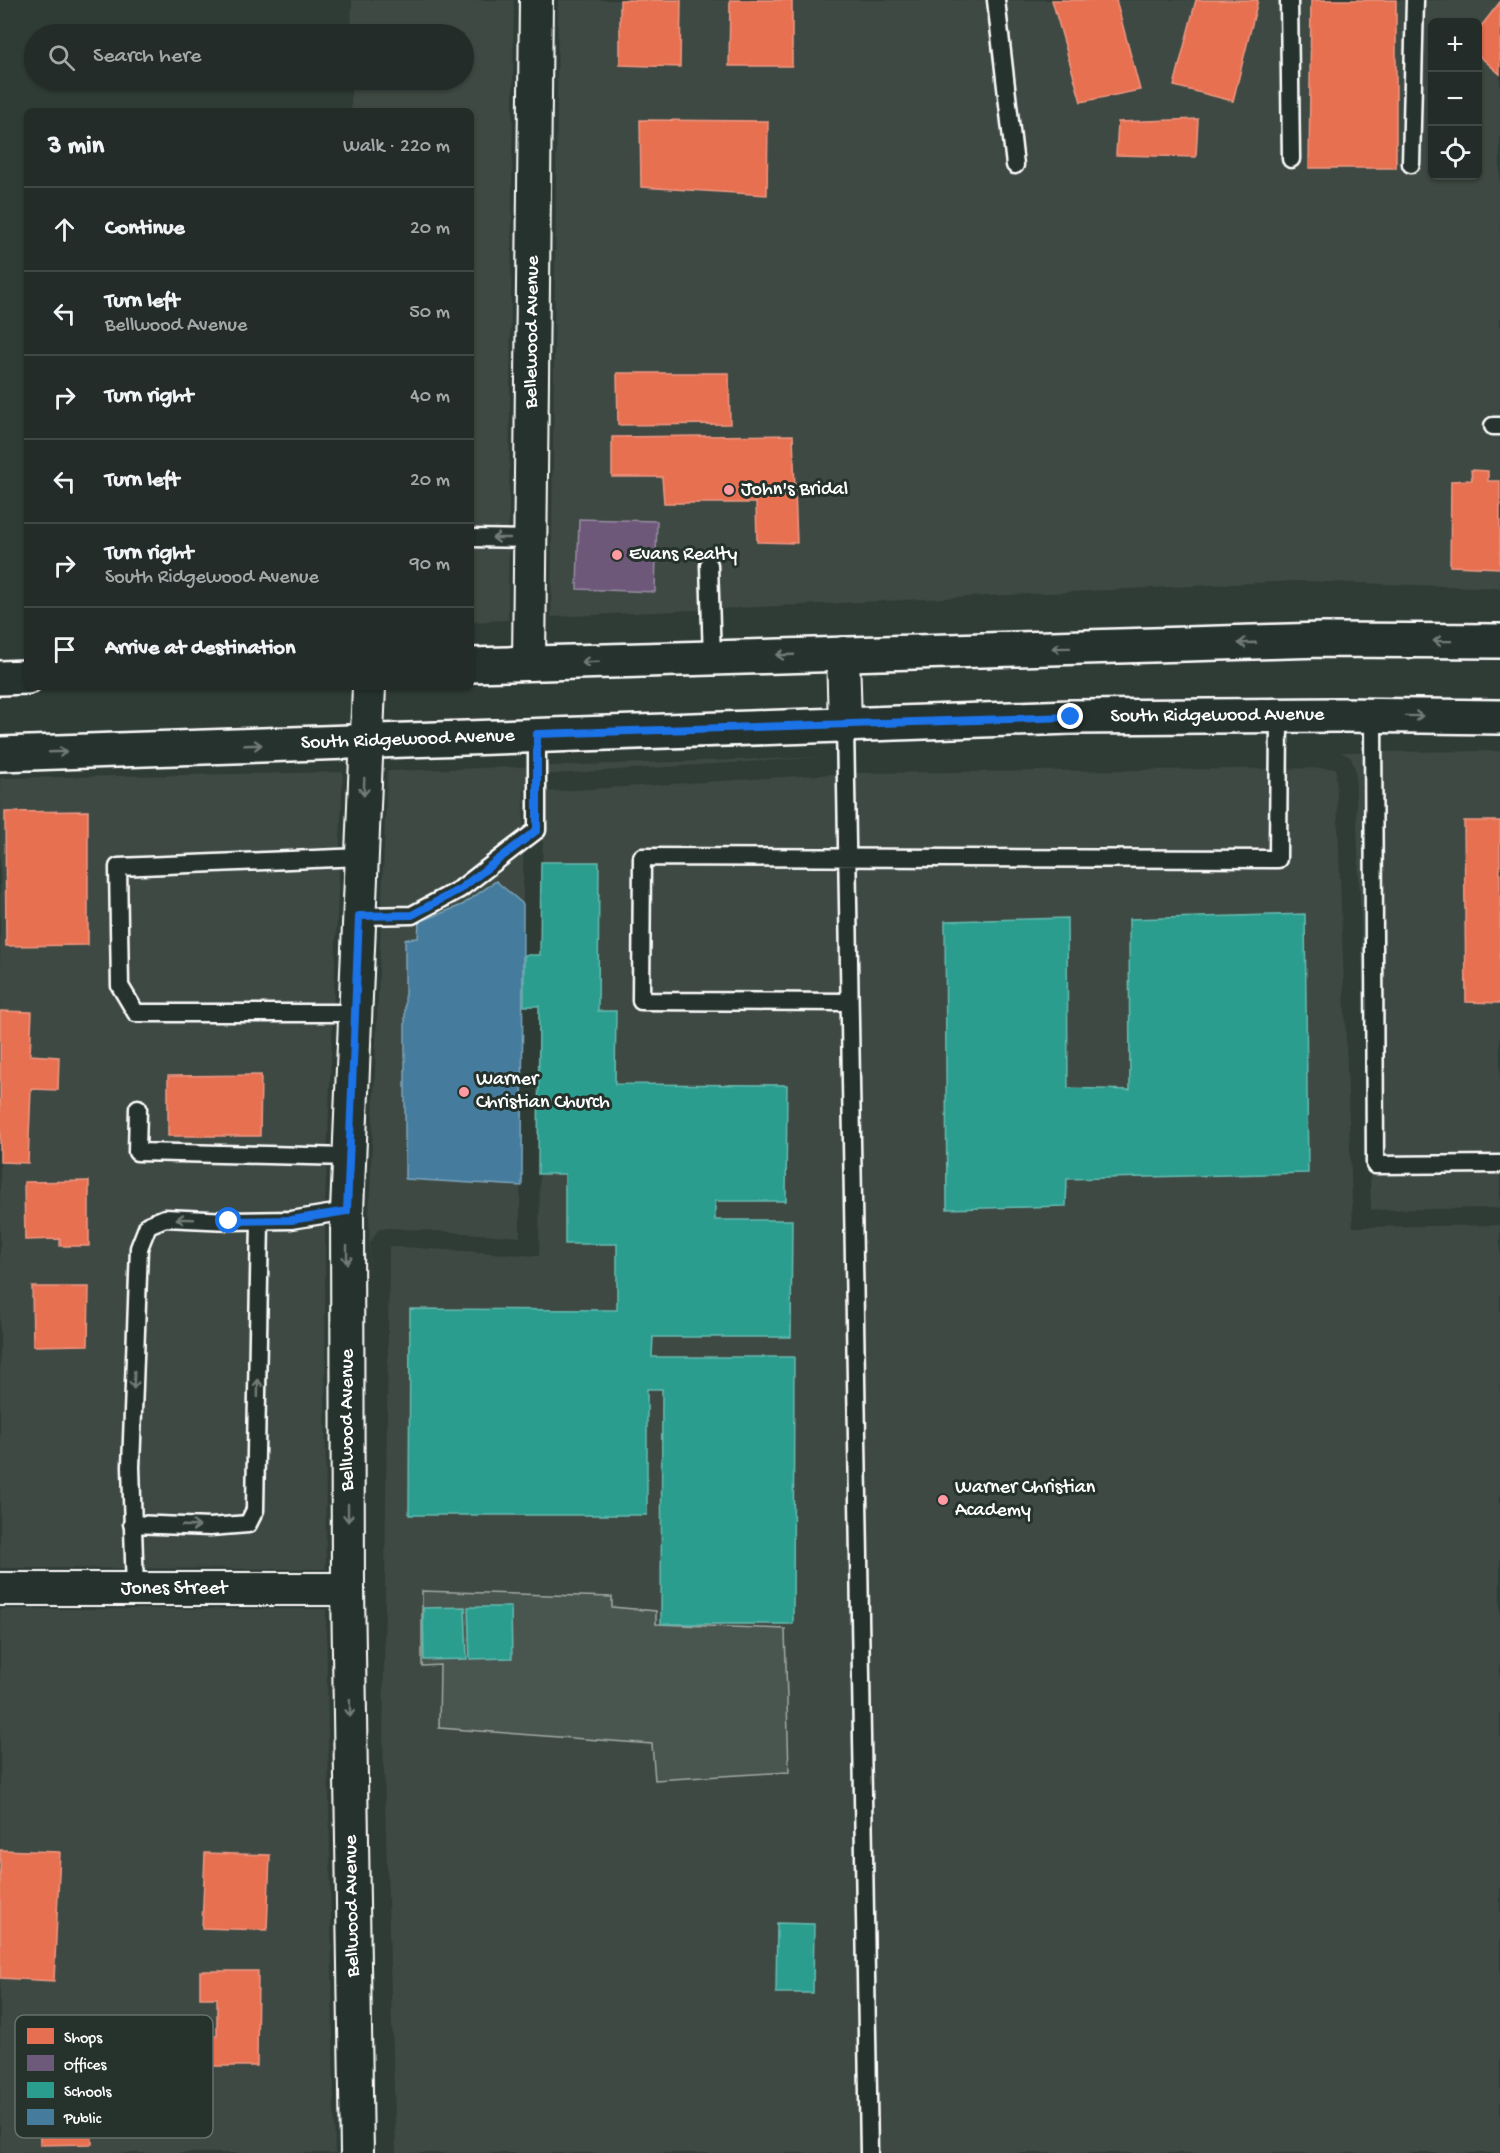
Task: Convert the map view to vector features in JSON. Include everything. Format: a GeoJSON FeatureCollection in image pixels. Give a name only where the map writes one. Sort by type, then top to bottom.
{"type":"FeatureCollection","features":[{"type":"Feature","properties":{"kind":"main road"},"geometry":{"type":"LineString","coordinates":[[474,665],[1323,640],[1500,641]]}},
{"type":"Feature","properties":{"kind":"main road"},"geometry":{"type":"LineString","coordinates":[[0,678],[24,677]]}},
{"type":"Feature","properties":{"kind":"main road","name":"South Ridgewood Avenue"},"geometry":{"type":"LineString","coordinates":[[0,754],[1071,717],[1373,715],[1500,717]]}},
{"type":"Feature","properties":{"kind":"street","name":"Bellewood Avenue"},"geometry":{"type":"LineString","coordinates":[[529,664],[536,0]]}},
{"type":"Feature","properties":{"kind":"street"},"geometry":{"type":"LineString","coordinates":[[843,653],[845,724]]}},
{"type":"Feature","properties":{"kind":"street","name":"Bellwood Avenue"},"geometry":{"type":"LineString","coordinates":[[357,2153],[348,1589],[347,1211],[369,690]]}},
{"type":"Feature","properties":{"kind":"street","name":"Jones Street"},"geometry":{"type":"LineString","coordinates":[[0,1589],[348,1589]]}},
{"type":"Feature","properties":{"kind":"lane"},"geometry":{"type":"LineString","coordinates":[[996,0],[1016,165]]}},
{"type":"Feature","properties":{"kind":"lane"},"geometry":{"type":"LineString","coordinates":[[1289,0],[1291,159]]}},
{"type":"Feature","properties":{"kind":"lane"},"geometry":{"type":"LineString","coordinates":[[1411,164],[1415,0]]}},
{"type":"Feature","properties":{"kind":"lane"},"geometry":{"type":"LineString","coordinates":[[474,538],[530,539]]}},
{"type":"Feature","properties":{"kind":"lane"},"geometry":{"type":"LineString","coordinates":[[709,565],[712,658]]}},
{"type":"Feature","properties":{"kind":"lane"},"geometry":{"type":"LineString","coordinates":[[1373,715],[1375,1165],[1500,1164]]}},
{"type":"Feature","properties":{"kind":"lane"},"geometry":{"type":"LineString","coordinates":[[849,1002],[641,1001],[642,857],[1278,859],[1279,716]]}},
{"type":"Feature","properties":{"kind":"lane"},"geometry":{"type":"LineString","coordinates":[[845,724],[869,2153]]}},
{"type":"Feature","properties":{"kind":"lane"},"geometry":{"type":"LineString","coordinates":[[359,916],[412,915],[460,889],[537,830],[537,734]]}},
{"type":"Feature","properties":{"kind":"lane"},"geometry":{"type":"LineString","coordinates":[[355,1013],[136,1013],[120,986],[118,867],[362,856]]}},
{"type":"Feature","properties":{"kind":"lane"},"geometry":{"type":"LineString","coordinates":[[138,1108],[137,1152],[349,1156]]}},
{"type":"Feature","properties":{"kind":"lane"},"geometry":{"type":"LineString","coordinates":[[135,1589],[131,1467],[139,1248],[148,1225],[165,1218],[291,1220],[347,1211]]}},
{"type":"Feature","properties":{"kind":"lane"},"geometry":{"type":"LineString","coordinates":[[132,1524],[210,1527],[248,1524],[255,1510],[260,1221]]}},
{"type":"Feature","properties":{"kind":"shaded area"},"geometry":{"type":"Polygon","coordinates":[[[352,0],[514,0],[508,620],[474,622],[474,108],[351,108],[351,90],[474,90],[474,24],[351,24],[352,0]]]}},
{"type":"Feature","properties":{"kind":"shaded area"},"geometry":{"type":"Polygon","coordinates":[[[558,0],[1500,0],[1500,588],[1297,581],[551,617],[558,0]]]}},
{"type":"Feature","properties":{"kind":"shaded area"},"geometry":{"type":"Polygon","coordinates":[[[1500,751],[1500,1208],[1371,1210],[1355,769],[1351,758],[1341,752],[1500,751]]]}},
{"type":"Feature","properties":{"kind":"shaded area"},"geometry":{"type":"Polygon","coordinates":[[[828,757],[540,775],[528,779],[524,790],[520,1237],[389,1228],[378,1230],[370,1244],[370,1311],[369,1214],[387,771],[828,757]]]}},
{"type":"Feature","properties":{"kind":"shaded area","name":"Warner Christian Academy"},"geometry":{"type":"Polygon","coordinates":[[[1336,768],[1353,1227],[1500,1225],[1500,2153],[396,2153],[383,1744],[389,1246],[539,1256],[543,792],[849,773],[1336,768]]]}},
{"type":"Feature","properties":{"kind":"shaded area"},"geometry":{"type":"Polygon","coordinates":[[[343,772],[325,1208],[326,1569],[0,1568],[0,778],[343,772]]]}},
{"type":"Feature","properties":{"kind":"shaded area"},"geometry":{"type":"Polygon","coordinates":[[[422,1591],[612,1597],[612,1607],[656,1611],[656,1624],[785,1629],[789,1772],[655,1780],[652,1744],[439,1728],[440,1665],[422,1666],[422,1591]]]}},
{"type":"Feature","properties":{"kind":"shaded area"},"geometry":{"type":"Polygon","coordinates":[[[0,1609],[326,1609],[335,2153],[0,2153],[0,1609]]]}},
{"type":"Feature","properties":{"kind":"building: Shops"},"geometry":{"type":"Polygon","coordinates":[[[620,0],[681,0],[680,67],[620,65],[620,0]]]}},
{"type":"Feature","properties":{"kind":"building: Shops"},"geometry":{"type":"Polygon","coordinates":[[[730,0],[792,0],[792,66],[729,66],[730,0]]]}},
{"type":"Feature","properties":{"kind":"building: Shops"},"geometry":{"type":"Polygon","coordinates":[[[1052,0],[1116,0],[1140,90],[1081,102],[1052,0]]]}},
{"type":"Feature","properties":{"kind":"building: Shops"},"geometry":{"type":"Polygon","coordinates":[[[1196,0],[1258,0],[1233,101],[1174,86],[1196,0]]]}},
{"type":"Feature","properties":{"kind":"building: Shops"},"geometry":{"type":"Polygon","coordinates":[[[1311,0],[1396,0],[1396,168],[1309,168],[1311,0]]]}},
{"type":"Feature","properties":{"kind":"building: Shops"},"geometry":{"type":"Polygon","coordinates":[[[1500,2],[1500,74],[1482,58],[1482,25],[1500,2]]]}},
{"type":"Feature","properties":{"kind":"building: Shops"},"geometry":{"type":"Polygon","coordinates":[[[1198,119],[1196,157],[1116,155],[1118,122],[1198,119]]]}},
{"type":"Feature","properties":{"kind":"building: Shops"},"geometry":{"type":"Polygon","coordinates":[[[640,120],[768,121],[767,195],[641,187],[640,120]]]}},
{"type":"Feature","properties":{"kind":"building: Shops"},"geometry":{"type":"Polygon","coordinates":[[[617,373],[729,373],[730,424],[618,425],[617,373]]]}},
{"type":"Feature","properties":{"kind":"building: Shops","name":"John's Bridal"},"geometry":{"type":"Polygon","coordinates":[[[793,435],[797,543],[757,542],[756,503],[664,503],[662,477],[612,477],[612,437],[793,435]]]}},
{"type":"Feature","properties":{"kind":"building: Shops"},"geometry":{"type":"Polygon","coordinates":[[[1471,470],[1488,471],[1488,481],[1500,481],[1500,568],[1450,566],[1451,481],[1472,480],[1471,470]]]}},
{"type":"Feature","properties":{"kind":"building: Shops"},"geometry":{"type":"Polygon","coordinates":[[[88,811],[88,945],[6,946],[5,812],[88,811]]]}},
{"type":"Feature","properties":{"kind":"building: Shops"},"geometry":{"type":"Polygon","coordinates":[[[1464,821],[1500,821],[1500,1003],[1466,1002],[1464,821]]]}},
{"type":"Feature","properties":{"kind":"building: Shops"},"geometry":{"type":"Polygon","coordinates":[[[0,1011],[32,1012],[30,1055],[59,1057],[58,1090],[31,1089],[28,1163],[0,1162],[0,1011]]]}},
{"type":"Feature","properties":{"kind":"building: Shops"},"geometry":{"type":"Polygon","coordinates":[[[261,1075],[260,1136],[168,1136],[168,1076],[261,1075]]]}},
{"type":"Feature","properties":{"kind":"building: Shops"},"geometry":{"type":"Polygon","coordinates":[[[89,1181],[89,1246],[60,1246],[60,1239],[25,1240],[24,1182],[89,1181]]]}},
{"type":"Feature","properties":{"kind":"building: Shops"},"geometry":{"type":"Polygon","coordinates":[[[32,1287],[89,1287],[88,1345],[33,1346],[32,1287]]]}},
{"type":"Feature","properties":{"kind":"building: Shops"},"geometry":{"type":"Polygon","coordinates":[[[0,1850],[60,1852],[54,1981],[0,1978],[0,1850]]]}},
{"type":"Feature","properties":{"kind":"building: Shops"},"geometry":{"type":"Polygon","coordinates":[[[205,1853],[270,1855],[267,1930],[202,1928],[205,1853]]]}},
{"type":"Feature","properties":{"kind":"building: Shops"},"geometry":{"type":"Polygon","coordinates":[[[200,1971],[258,1971],[257,2066],[213,2066],[213,2036],[217,2036],[217,1998],[200,1998],[200,1971]]]}},
{"type":"Feature","properties":{"kind":"building: Shops"},"geometry":{"type":"Polygon","coordinates":[[[40,2138],[92,2138],[92,2144],[40,2145],[40,2138]]]}},
{"type":"Feature","properties":{"kind":"building: Offices","name":"Evans Realty"},"geometry":{"type":"Polygon","coordinates":[[[579,519],[657,521],[655,592],[577,589],[579,519]]]}},
{"type":"Feature","properties":{"kind":"building: Schools"},"geometry":{"type":"Polygon","coordinates":[[[541,862],[599,862],[598,1011],[616,1011],[615,1084],[787,1085],[786,1201],[715,1201],[715,1220],[792,1220],[791,1337],[653,1337],[652,1357],[794,1357],[793,1624],[661,1624],[662,1389],[647,1389],[647,1515],[409,1515],[410,1309],[617,1310],[617,1244],[565,1244],[565,1174],[538,1174],[539,1006],[524,1006],[524,955],[540,955],[541,862]]]}},
{"type":"Feature","properties":{"kind":"building: Schools"},"geometry":{"type":"Polygon","coordinates":[[[1305,914],[1308,1173],[1067,1179],[1066,1206],[947,1209],[945,921],[1067,918],[1068,1088],[1130,1090],[1129,919],[1305,914]]]}},
{"type":"Feature","properties":{"kind":"building: Schools"},"geometry":{"type":"Polygon","coordinates":[[[465,1607],[467,1659],[424,1660],[423,1608],[465,1607]]]}},
{"type":"Feature","properties":{"kind":"building: Schools"},"geometry":{"type":"Polygon","coordinates":[[[468,1607],[511,1607],[512,1658],[470,1659],[468,1607]]]}},
{"type":"Feature","properties":{"kind":"building: Schools"},"geometry":{"type":"Polygon","coordinates":[[[777,1923],[814,1924],[813,1993],[776,1993],[777,1923]]]}},
{"type":"Feature","properties":{"kind":"building: Public","name":"Warner Christian Church"},"geometry":{"type":"Polygon","coordinates":[[[496,881],[523,904],[522,1186],[405,1179],[405,939],[418,938],[419,922],[462,905],[496,881]]]}},
{"type":"Feature","properties":{"kind":"place","name":"John's Bridal"},"geometry":{"type":"Point","coordinates":[729,490]}},
{"type":"Feature","properties":{"kind":"place","name":"Evans Realty"},"geometry":{"type":"Point","coordinates":[617,555]}},
{"type":"Feature","properties":{"kind":"place","name":"Warner Christian Church"},"geometry":{"type":"Point","coordinates":[464,1092]}},
{"type":"Feature","properties":{"kind":"place","name":"Warner Christian Academy"},"geometry":{"type":"Point","coordinates":[943,1500]}},
{"type":"Feature","properties":{"kind":"route"},"geometry":{"type":"LineString","coordinates":[[229,1221],[291,1220],[347,1211],[359,916],[412,915],[460,889],[537,830],[537,734],[1071,717]]}}]}
